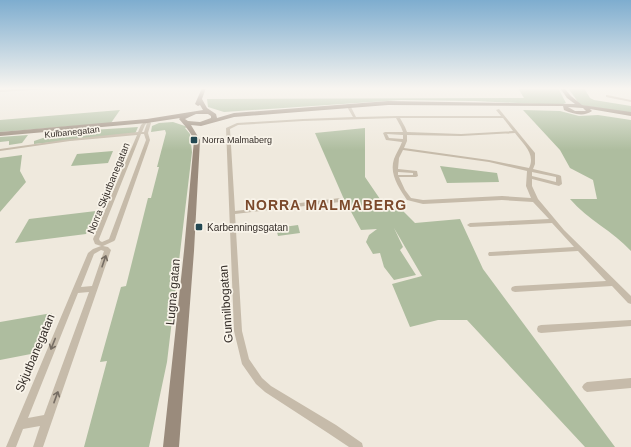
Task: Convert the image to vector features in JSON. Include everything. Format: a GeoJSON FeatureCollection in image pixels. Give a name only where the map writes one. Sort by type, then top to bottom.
{"type":"FeatureCollection","features":[{"type":"Feature","properties":{"kind":"main road"},"geometry":{"type":"LineString","coordinates":[[195,109],[182,119],[184,123],[192,129],[197,140]]}},
{"type":"Feature","properties":{"kind":"main road"},"geometry":{"type":"LineString","coordinates":[[206,109],[212,114]]}},
{"type":"Feature","properties":{"kind":"main road"},"geometry":{"type":"LineString","coordinates":[[0,135],[147,122],[200,112],[234,115],[304,109]]}},
{"type":"Feature","properties":{"kind":"main road"},"geometry":{"type":"LineString","coordinates":[[585,109],[631,115]]}},
{"type":"Feature","properties":{"kind":"main road","name":"Lugna gatan"},"geometry":{"type":"LineString","coordinates":[[171,447],[189,251],[197,140],[202,128],[215,117],[212,114]]}},
{"type":"Feature","properties":{"kind":"main road"},"geometry":{"type":"LineString","coordinates":[[147,122],[197,124],[234,115]]}},
{"type":"Feature","properties":{"kind":"street"},"geometry":{"type":"LineString","coordinates":[[350,109],[355,118],[503,117]]}},
{"type":"Feature","properties":{"kind":"street"},"geometry":{"type":"LineString","coordinates":[[498,110],[533,153],[533,164],[530,170],[529,186],[534,200],[552,221],[631,302]]}},
{"type":"Feature","properties":{"kind":"street"},"geometry":{"type":"LineString","coordinates":[[397,117],[405,132],[405,141],[396,163],[395,170],[409,199],[420,202],[502,198],[534,200]]}},
{"type":"Feature","properties":{"kind":"street","name":"Gunnilbogatan"},"geometry":{"type":"LineString","coordinates":[[355,118],[237,124],[230,127],[227,131],[238,331],[245,361],[253,375],[268,389],[332,428],[358,447]]}},
{"type":"Feature","properties":{"kind":"street","name":"Norra Skjutbanegatan"},"geometry":{"type":"LineString","coordinates":[[147,122],[146,133],[148,140],[112,240],[102,244],[97,242],[96,239],[140,134],[147,122]]}},
{"type":"Feature","properties":{"kind":"street"},"geometry":{"type":"LineString","coordinates":[[405,141],[387,139],[385,133],[405,132],[461,134],[516,132]]}},
{"type":"Feature","properties":{"kind":"street","name":"Kulbanegatan"},"geometry":{"type":"LineString","coordinates":[[0,150],[70,140],[146,133]]}},
{"type":"Feature","properties":{"kind":"street"},"geometry":{"type":"LineString","coordinates":[[402,149],[482,160],[559,176],[559,184],[529,178]]}},
{"type":"Feature","properties":{"kind":"street"},"geometry":{"type":"LineString","coordinates":[[395,170],[415,172],[416,176],[397,176]]}},
{"type":"Feature","properties":{"kind":"street"},"geometry":{"type":"LineString","coordinates":[[119,184],[132,183]]}},
{"type":"Feature","properties":{"kind":"street"},"geometry":{"type":"LineString","coordinates":[[232,214],[340,200]]}},
{"type":"Feature","properties":{"kind":"street"},"geometry":{"type":"LineString","coordinates":[[470,225],[552,221]]}},
{"type":"Feature","properties":{"kind":"street","name":"Skjutbanegatan"},"geometry":{"type":"LineString","coordinates":[[11,447],[91,253],[101,248],[105,248],[108,250],[38,447]]}},
{"type":"Feature","properties":{"kind":"street"},"geometry":{"type":"LineString","coordinates":[[491,254],[579,249]]}},
{"type":"Feature","properties":{"kind":"street"},"geometry":{"type":"LineString","coordinates":[[515,289],[613,283]]}},
{"type":"Feature","properties":{"kind":"street"},"geometry":{"type":"LineString","coordinates":[[75,291],[95,288]]}},
{"type":"Feature","properties":{"kind":"street"},"geometry":{"type":"LineString","coordinates":[[541,329],[631,323]]}},
{"type":"Feature","properties":{"kind":"street"},"geometry":{"type":"LineString","coordinates":[[587,387],[631,383]]}},
{"type":"Feature","properties":{"kind":"street"},"geometry":{"type":"LineString","coordinates":[[20,425],[48,420]]}},
{"type":"Feature","properties":{"kind":"green space"},"geometry":{"type":"Polygon","coordinates":[[[214,109],[270,109],[224,112],[214,109]]]}},
{"type":"Feature","properties":{"kind":"green space"},"geometry":{"type":"Polygon","coordinates":[[[605,109],[631,109],[631,113],[605,109]]]}},
{"type":"Feature","properties":{"kind":"green space"},"geometry":{"type":"Polygon","coordinates":[[[120,110],[111,123],[0,132],[0,120],[120,110]]]}},
{"type":"Feature","properties":{"kind":"green space"},"geometry":{"type":"Polygon","coordinates":[[[523,110],[560,111],[579,116],[598,115],[631,120],[631,251],[570,199],[597,199],[593,180],[570,168],[560,150],[523,110]]]}},
{"type":"Feature","properties":{"kind":"green space"},"geometry":{"type":"Polygon","coordinates":[[[173,122],[188,127],[185,128],[190,134],[192,152],[167,362],[149,447],[84,447],[107,361],[100,362],[121,287],[126,286],[148,198],[151,198],[159,167],[157,167],[166,133],[165,130],[151,132],[152,126],[159,123],[173,122]]]}},
{"type":"Feature","properties":{"kind":"green space"},"geometry":{"type":"Polygon","coordinates":[[[138,127],[135,134],[34,144],[34,141],[61,132],[138,127]]]}},
{"type":"Feature","properties":{"kind":"green space"},"geometry":{"type":"Polygon","coordinates":[[[365,128],[365,177],[380,199],[399,207],[415,223],[460,219],[483,269],[615,447],[585,447],[467,320],[438,320],[410,327],[392,284],[422,276],[394,228],[403,247],[400,250],[416,275],[394,280],[384,267],[380,253],[373,254],[366,242],[369,235],[377,229],[361,230],[343,197],[315,133],[365,128]]]}},
{"type":"Feature","properties":{"kind":"green space"},"geometry":{"type":"Polygon","coordinates":[[[28,135],[22,143],[9,145],[9,141],[0,142],[0,137],[28,135]]]}},
{"type":"Feature","properties":{"kind":"green space"},"geometry":{"type":"Polygon","coordinates":[[[113,151],[108,163],[71,166],[77,154],[113,151]]]}},
{"type":"Feature","properties":{"kind":"green space"},"geometry":{"type":"Polygon","coordinates":[[[22,155],[20,171],[26,182],[0,212],[0,158],[22,155]]]}},
{"type":"Feature","properties":{"kind":"green space"},"geometry":{"type":"Polygon","coordinates":[[[440,166],[497,173],[499,182],[447,183],[440,166]]]}},
{"type":"Feature","properties":{"kind":"green space"},"geometry":{"type":"Polygon","coordinates":[[[96,211],[86,234],[15,243],[29,219],[96,211]]]}},
{"type":"Feature","properties":{"kind":"green space"},"geometry":{"type":"Polygon","coordinates":[[[298,225],[300,233],[278,236],[276,228],[298,225]]]}},
{"type":"Feature","properties":{"kind":"green space"},"geometry":{"type":"Polygon","coordinates":[[[52,313],[36,353],[0,360],[0,322],[52,313]]]}},
{"type":"Feature","properties":{"kind":"place","name":"Norra Malmaberg"},"geometry":{"type":"Point","coordinates":[194,140]}},
{"type":"Feature","properties":{"kind":"place","name":"Karbenningsgatan"},"geometry":{"type":"Point","coordinates":[199,227]}},
{"type":"Feature","properties":{"kind":"district","name":"NORRA MALMABERG"},"geometry":{"type":"Point","coordinates":[326,205]}}]}
